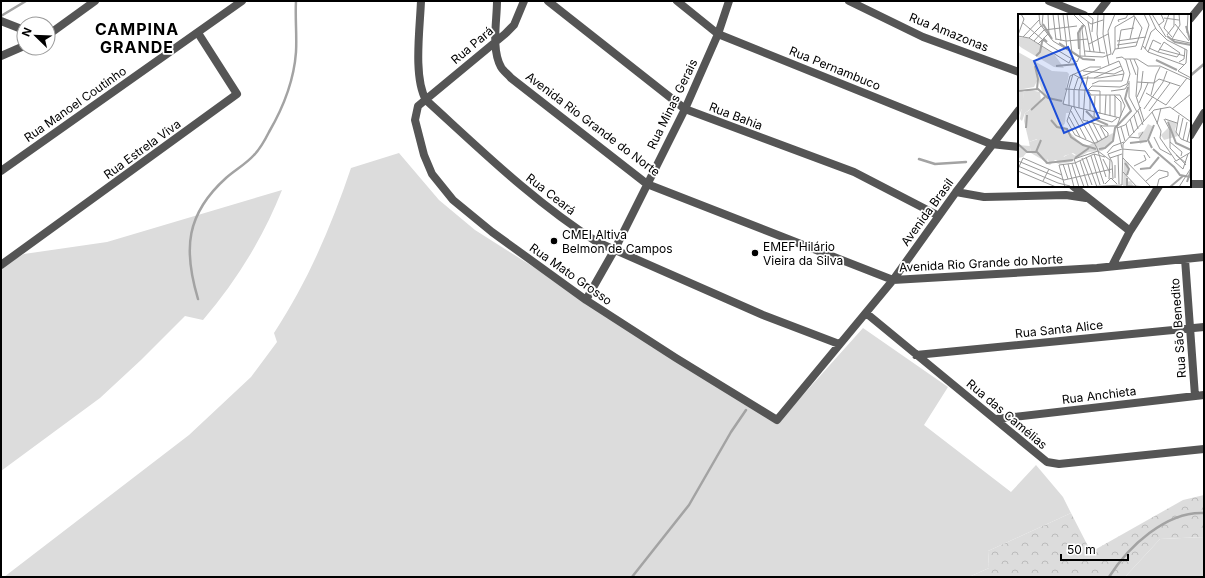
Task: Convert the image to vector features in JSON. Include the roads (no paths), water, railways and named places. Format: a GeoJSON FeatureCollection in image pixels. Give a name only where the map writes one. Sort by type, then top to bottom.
{"type":"FeatureCollection","features":[{"type":"Feature","properties":{"kind":"street"},"geometry":{"type":"LineString","coordinates":[[56,29],[95,1]]}},
{"type":"Feature","properties":{"kind":"street","name":"Rua Manoel Coutinho"},"geometry":{"type":"LineString","coordinates":[[1,171],[242,1]]}},
{"type":"Feature","properties":{"kind":"street","name":"Rua Ceará"},"geometry":{"type":"LineString","coordinates":[[421,1],[419,73],[420,86],[426,100],[513,180],[572,226],[597,242],[763,315],[839,344]]}},
{"type":"Feature","properties":{"kind":"street","name":"Avenida Rio Grande do Norte"},"geometry":{"type":"LineString","coordinates":[[497,1],[496,42],[497,58],[501,68],[511,78],[647,184],[893,280],[1097,268],[1204,257]]}},
{"type":"Feature","properties":{"kind":"street","name":"Rua Pará"},"geometry":{"type":"LineString","coordinates":[[426,100],[496,42],[514,25],[520,15],[524,1]]}},
{"type":"Feature","properties":{"kind":"street","name":"Rua Bahia"},"geometry":{"type":"LineString","coordinates":[[548,1],[685,109],[854,172],[939,216]]}},
{"type":"Feature","properties":{"kind":"street","name":"Rua Pernambuco"},"geometry":{"type":"LineString","coordinates":[[677,1],[718,34],[991,144],[1018,147]]}},
{"type":"Feature","properties":{"kind":"street","name":"Rua Minas Gerais"},"geometry":{"type":"LineString","coordinates":[[586,300],[615,249],[685,109],[718,34],[729,1]]}},
{"type":"Feature","properties":{"kind":"street","name":"Rua Amazonas"},"geometry":{"type":"LineString","coordinates":[[849,1],[923,37],[1018,72]]}},
{"type":"Feature","properties":{"kind":"street"},"geometry":{"type":"LineString","coordinates":[[1049,1],[1082,14]]}},
{"type":"Feature","properties":{"kind":"street"},"geometry":{"type":"LineString","coordinates":[[1097,14],[1107,1]]}},
{"type":"Feature","properties":{"kind":"street"},"geometry":{"type":"LineString","coordinates":[[1191,18],[1204,2]]}},
{"type":"Feature","properties":{"kind":"street"},"geometry":{"type":"LineString","coordinates":[[1,21],[16,27]]}},
{"type":"Feature","properties":{"kind":"street","name":"Rua Estrela Viva"},"geometry":{"type":"LineString","coordinates":[[2,262],[237,94],[198,33]]}},
{"type":"Feature","properties":{"kind":"street"},"geometry":{"type":"LineString","coordinates":[[1,56],[16,49]]}},
{"type":"Feature","properties":{"kind":"street","name":"Rua Mato Grosso"},"geometry":{"type":"LineString","coordinates":[[426,100],[418,106],[415,120],[418,139],[432,174],[453,200],[492,232],[586,300],[676,358],[777,420]]}},
{"type":"Feature","properties":{"kind":"street","name":"Avenida Brasil"},"geometry":{"type":"LineString","coordinates":[[777,420],[893,280],[991,144],[1018,111]]}},
{"type":"Feature","properties":{"kind":"street"},"geometry":{"type":"LineString","coordinates":[[1191,134],[1204,113]]}},
{"type":"Feature","properties":{"kind":"street"},"geometry":{"type":"LineString","coordinates":[[1191,184],[1204,184]]}},
{"type":"Feature","properties":{"kind":"street"},"geometry":{"type":"LineString","coordinates":[[1074,187],[1086,198],[1130,231]]}},
{"type":"Feature","properties":{"kind":"street"},"geometry":{"type":"LineString","coordinates":[[1112,266],[1130,231],[1158,187]]}},
{"type":"Feature","properties":{"kind":"street"},"geometry":{"type":"LineString","coordinates":[[956,192],[984,196],[1066,195],[1086,198]]}},
{"type":"Feature","properties":{"kind":"street","name":"Rua São Benedito"},"geometry":{"type":"LineString","coordinates":[[1185,259],[1195,396]]}},
{"type":"Feature","properties":{"kind":"street","name":"Rua das Camélias"},"geometry":{"type":"LineString","coordinates":[[866,313],[996,419],[1038,456],[1053,464],[1204,449]]}},
{"type":"Feature","properties":{"kind":"street","name":"Rua Santa Alice"},"geometry":{"type":"LineString","coordinates":[[916,355],[1204,327]]}},
{"type":"Feature","properties":{"kind":"street","name":"Rua Anchieta"},"geometry":{"type":"LineString","coordinates":[[996,419],[1204,395]]}},
{"type":"Feature","properties":{"kind":"waterway"},"geometry":{"type":"LineString","coordinates":[[1,16],[26,1]]}},
{"type":"Feature","properties":{"kind":"waterway"},"geometry":{"type":"LineString","coordinates":[[198,299],[190,264],[191,233],[203,205],[213,191],[258,150],[279,113],[287,94],[295,62],[296,1]]}},
{"type":"Feature","properties":{"kind":"waterway"},"geometry":{"type":"LineString","coordinates":[[1191,75],[1204,64]]}},
{"type":"Feature","properties":{"kind":"waterway"},"geometry":{"type":"LineString","coordinates":[[919,159],[935,164],[966,162]]}},
{"type":"Feature","properties":{"kind":"waterway"},"geometry":{"type":"LineString","coordinates":[[632,577],[689,505],[731,432],[746,410]]}},
{"type":"Feature","properties":{"kind":"waterway"},"geometry":{"type":"LineString","coordinates":[[1109,577],[1137,543],[1162,524],[1190,514],[1204,513]]}},
{"type":"Feature","properties":{"kind":"place","name":"CMEI Altiva Belmon de Campos"},"geometry":{"type":"Point","coordinates":[554,241]}},
{"type":"Feature","properties":{"kind":"place","name":"EMEF Hilário Vieira da Silva"},"geometry":{"type":"Point","coordinates":[755,253]}},
{"type":"Feature","properties":{"kind":"district","name":"CAMPINA GRANDE"},"geometry":{"type":"Point","coordinates":[137,38]}}]}
